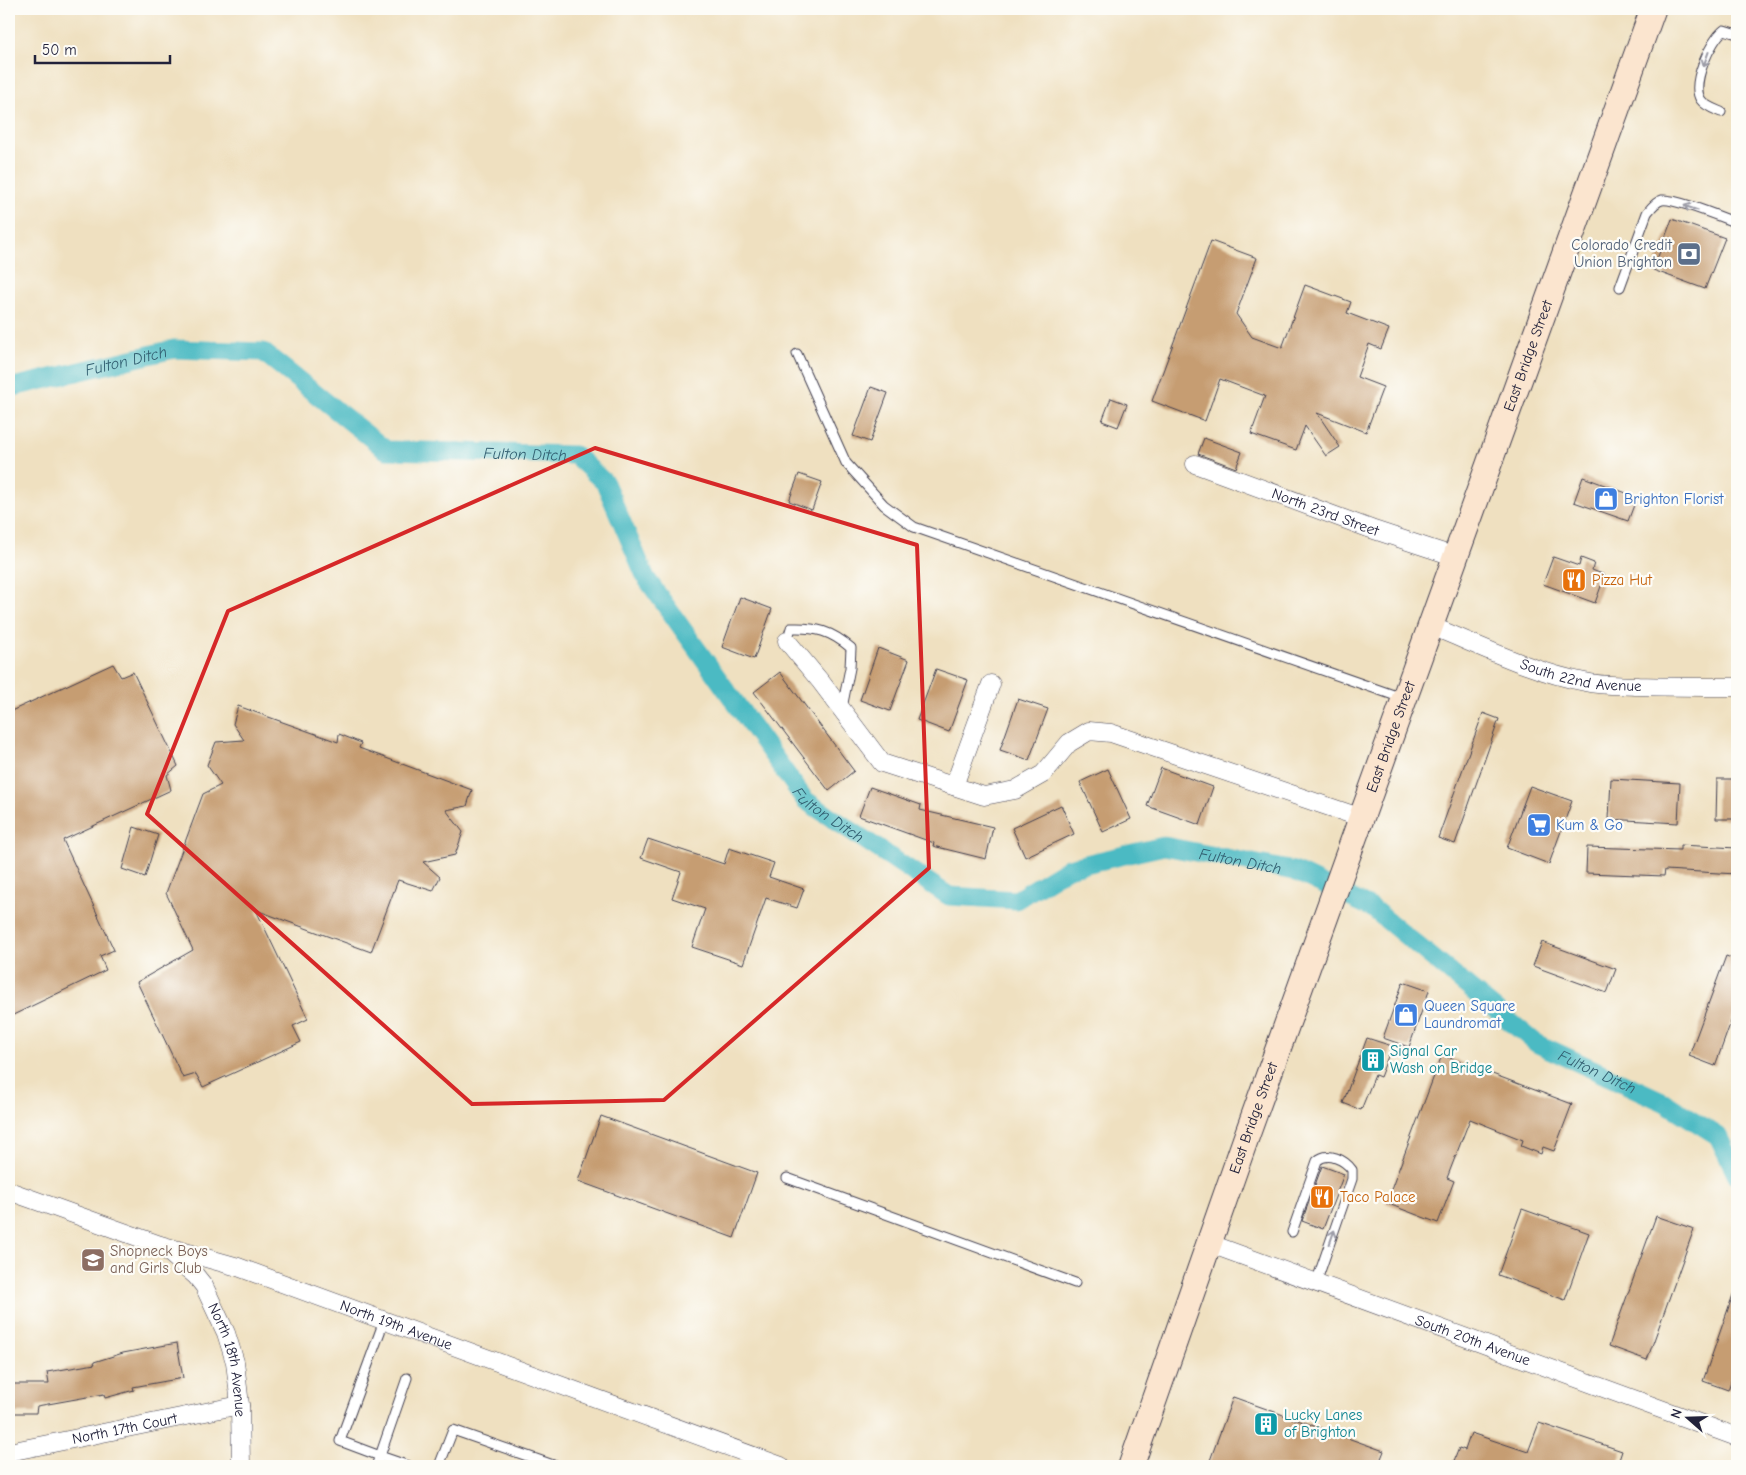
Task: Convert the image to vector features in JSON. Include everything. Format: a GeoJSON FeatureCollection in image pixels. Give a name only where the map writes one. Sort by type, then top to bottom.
{"type":"FeatureCollection","features":[{"type":"Feature","properties":{"kind":"main road","name":"East Bridge Street"},"geometry":{"type":"LineString","coordinates":[[1131,1466],[1208,1244],[1653,9]]}},
{"type":"Feature","properties":{"kind":"street","name":"North 23rd Street"},"geometry":{"type":"LineString","coordinates":[[1195,464],[1371,529],[1456,556]]}},
{"type":"Feature","properties":{"kind":"street","name":"South 22nd Avenue"},"geometry":{"type":"LineString","coordinates":[[1431,626],[1529,666],[1586,682],[1615,685],[1737,686]]}},
{"type":"Feature","properties":{"kind":"street"},"geometry":{"type":"LineString","coordinates":[[787,641],[882,762],[984,796],[1015,790],[1043,774],[1069,743],[1089,731],[1112,733],[1362,818]]}},
{"type":"Feature","properties":{"kind":"street"},"geometry":{"type":"LineString","coordinates":[[954,786],[991,684]]}},
{"type":"Feature","properties":{"kind":"street","name":"North 19th Avenue"},"geometry":{"type":"LineString","coordinates":[[9,1191],[160,1245],[238,1268],[781,1466]]}},
{"type":"Feature","properties":{"kind":"street","name":"South 20th Avenue"},"geometry":{"type":"LineString","coordinates":[[1208,1244],[1737,1437]]}},
{"type":"Feature","properties":{"kind":"street","name":"North 18th Avenue"},"geometry":{"type":"LineString","coordinates":[[160,1245],[196,1276],[210,1296],[226,1333],[235,1362],[240,1405],[241,1466]]}},
{"type":"Feature","properties":{"kind":"street","name":"North 17th Court"},"geometry":{"type":"LineString","coordinates":[[9,1452],[240,1405]]}},
{"type":"Feature","properties":{"kind":"lane"},"geometry":{"type":"LineString","coordinates":[[1721,112],[1701,101],[1697,84],[1711,45],[1718,35],[1724,30],[1737,34]]}},
{"type":"Feature","properties":{"kind":"lane"},"geometry":{"type":"LineString","coordinates":[[1620,287],[1647,212],[1656,203],[1663,200],[1674,202],[1737,224]]}},
{"type":"Feature","properties":{"kind":"lane"},"geometry":{"type":"LineString","coordinates":[[797,354],[846,463],[884,505],[914,527],[1405,698]]}},
{"type":"Feature","properties":{"kind":"lane"},"geometry":{"type":"LineString","coordinates":[[787,641],[791,628],[811,628],[838,637],[851,648],[850,668],[842,711]]}},
{"type":"Feature","properties":{"kind":"lane"},"geometry":{"type":"LineString","coordinates":[[1292,1232],[1317,1161],[1329,1156],[1345,1162],[1352,1170],[1352,1179],[1316,1283]]}},
{"type":"Feature","properties":{"kind":"lane"},"geometry":{"type":"LineString","coordinates":[[787,1178],[1075,1282]]}},
{"type":"Feature","properties":{"kind":"lane"},"geometry":{"type":"LineString","coordinates":[[384,1321],[340,1441],[409,1466]]}},
{"type":"Feature","properties":{"kind":"lane"},"geometry":{"type":"LineString","coordinates":[[376,1466],[408,1378]]}},
{"type":"Feature","properties":{"kind":"lane"},"geometry":{"type":"LineString","coordinates":[[439,1466],[453,1430],[556,1466]]}},
{"type":"Feature","properties":{"kind":"highlighted area"},"geometry":{"type":"Polygon","coordinates":[[[595,448],[917,545],[929,868],[664,1100],[472,1104],[147,814],[228,611],[595,448]]]}},
{"type":"Feature","properties":{"kind":"building","name":"Colorado Credit Union Brighton"},"geometry":{"type":"Polygon","coordinates":[[[1672,219],[1725,238],[1705,289],[1653,270],[1672,219]]]}},
{"type":"Feature","properties":{"kind":"building"},"geometry":{"type":"Polygon","coordinates":[[[1211,241],[1257,258],[1236,314],[1252,337],[1282,348],[1305,285],[1351,302],[1347,313],[1389,329],[1381,349],[1369,344],[1357,377],[1383,387],[1366,432],[1317,413],[1340,447],[1326,456],[1305,426],[1296,450],[1251,434],[1265,396],[1220,379],[1205,421],[1152,401],[1211,241]]]}},
{"type":"Feature","properties":{"kind":"building"},"geometry":{"type":"Polygon","coordinates":[[[871,387],[888,393],[870,442],[853,436],[871,387]]]}},
{"type":"Feature","properties":{"kind":"building"},"geometry":{"type":"Polygon","coordinates":[[[1111,398],[1127,404],[1118,427],[1102,421],[1111,398]]]}},
{"type":"Feature","properties":{"kind":"building"},"geometry":{"type":"Polygon","coordinates":[[[1204,438],[1242,452],[1236,468],[1198,454],[1204,438]]]}},
{"type":"Feature","properties":{"kind":"building"},"geometry":{"type":"Polygon","coordinates":[[[799,474],[822,482],[812,510],[789,501],[799,474]]]}},
{"type":"Feature","properties":{"kind":"building","name":"Brighton Florist"},"geometry":{"type":"Polygon","coordinates":[[[1583,477],[1637,497],[1628,521],[1574,502],[1583,477]]]}},
{"type":"Feature","properties":{"kind":"building","name":"Pizza Hut"},"geometry":{"type":"Polygon","coordinates":[[[1553,557],[1579,566],[1581,558],[1594,563],[1592,570],[1605,575],[1595,603],[1543,584],[1553,557]]]}},
{"type":"Feature","properties":{"kind":"building"},"geometry":{"type":"Polygon","coordinates":[[[740,597],[772,609],[754,659],[722,647],[740,597]]]}},
{"type":"Feature","properties":{"kind":"building"},"geometry":{"type":"Polygon","coordinates":[[[878,648],[909,660],[890,711],[860,700],[878,648]]]}},
{"type":"Feature","properties":{"kind":"building"},"geometry":{"type":"Polygon","coordinates":[[[113,664],[121,677],[133,672],[178,766],[167,775],[171,790],[63,840],[114,950],[100,956],[106,970],[9,1017],[9,712],[113,664]]]}},
{"type":"Feature","properties":{"kind":"building"},"geometry":{"type":"Polygon","coordinates":[[[936,669],[968,680],[949,732],[917,720],[936,669]]]}},
{"type":"Feature","properties":{"kind":"building"},"geometry":{"type":"Polygon","coordinates":[[[780,672],[854,771],[829,791],[754,692],[780,672]]]}},
{"type":"Feature","properties":{"kind":"building"},"geometry":{"type":"Polygon","coordinates":[[[1018,699],[1048,709],[1029,760],[1000,750],[1018,699]]]}},
{"type":"Feature","properties":{"kind":"building"},"geometry":{"type":"Polygon","coordinates":[[[238,706],[338,742],[339,734],[361,743],[359,748],[472,790],[467,806],[446,810],[463,832],[455,855],[423,862],[440,877],[433,891],[398,880],[371,952],[256,910],[308,1019],[293,1026],[301,1042],[203,1087],[196,1074],[183,1078],[137,982],[193,950],[166,893],[203,794],[221,785],[207,765],[216,742],[244,740],[233,724],[238,706]]]}},
{"type":"Feature","properties":{"kind":"building"},"geometry":{"type":"Polygon","coordinates":[[[1483,713],[1499,719],[1455,844],[1438,838],[1483,713]]]}},
{"type":"Feature","properties":{"kind":"building"},"geometry":{"type":"Polygon","coordinates":[[[1161,768],[1213,787],[1200,825],[1147,806],[1161,768]]]}},
{"type":"Feature","properties":{"kind":"building"},"geometry":{"type":"Polygon","coordinates":[[[1108,769],[1131,819],[1103,832],[1080,782],[1108,769]]]}},
{"type":"Feature","properties":{"kind":"building"},"geometry":{"type":"Polygon","coordinates":[[[1611,779],[1680,783],[1678,823],[1609,819],[1611,779]]]}},
{"type":"Feature","properties":{"kind":"building"},"geometry":{"type":"Polygon","coordinates":[[[1717,779],[1737,779],[1737,819],[1716,819],[1717,779]]]}},
{"type":"Feature","properties":{"kind":"building","name":"Kum & Go"},"geometry":{"type":"Polygon","coordinates":[[[1530,786],[1572,801],[1549,864],[1507,848],[1530,786]]]}},
{"type":"Feature","properties":{"kind":"building"},"geometry":{"type":"Polygon","coordinates":[[[870,787],[921,805],[920,810],[993,827],[986,859],[933,846],[934,843],[859,816],[870,787]]]}},
{"type":"Feature","properties":{"kind":"building"},"geometry":{"type":"Polygon","coordinates":[[[1061,805],[1074,834],[1025,857],[1012,828],[1061,805]]]}},
{"type":"Feature","properties":{"kind":"building"},"geometry":{"type":"Polygon","coordinates":[[[134,827],[158,835],[145,877],[122,869],[134,827]]]}},
{"type":"Feature","properties":{"kind":"building"},"geometry":{"type":"Polygon","coordinates":[[[648,839],[724,864],[729,848],[774,863],[769,877],[804,889],[797,908],[766,898],[743,964],[692,947],[705,909],[672,898],[681,872],[641,858],[648,839]]]}},
{"type":"Feature","properties":{"kind":"building"},"geometry":{"type":"Polygon","coordinates":[[[1680,845],[1737,848],[1737,874],[1665,870],[1664,876],[1586,873],[1587,847],[1680,850],[1680,845]]]}},
{"type":"Feature","properties":{"kind":"building"},"geometry":{"type":"Polygon","coordinates":[[[1542,942],[1616,969],[1607,993],[1533,966],[1542,942]]]}},
{"type":"Feature","properties":{"kind":"building"},"geometry":{"type":"Polygon","coordinates":[[[1726,956],[1737,960],[1737,1005],[1715,1066],[1689,1056],[1726,956]]]}},
{"type":"Feature","properties":{"kind":"building","name":"Queen Square Laundromat"},"geometry":{"type":"Polygon","coordinates":[[[1403,982],[1429,991],[1409,1047],[1383,1038],[1403,982]]]}},
{"type":"Feature","properties":{"kind":"building","name":"Signal Car Wash on Bridge"},"geometry":{"type":"Polygon","coordinates":[[[1367,1038],[1392,1046],[1380,1077],[1375,1075],[1361,1110],[1343,1103],[1367,1038]]]}},
{"type":"Feature","properties":{"kind":"building"},"geometry":{"type":"Polygon","coordinates":[[[1442,1055],[1572,1104],[1554,1151],[1543,1147],[1541,1154],[1521,1146],[1523,1140],[1470,1119],[1447,1178],[1454,1181],[1438,1223],[1386,1203],[1442,1055]]]}},
{"type":"Feature","properties":{"kind":"building"},"geometry":{"type":"Polygon","coordinates":[[[601,1116],[757,1173],[734,1238],[578,1181],[601,1116]]]}},
{"type":"Feature","properties":{"kind":"building","name":"Taco Palace"},"geometry":{"type":"Polygon","coordinates":[[[1322,1166],[1344,1174],[1323,1229],[1302,1221],[1322,1166]]]}},
{"type":"Feature","properties":{"kind":"building"},"geometry":{"type":"Polygon","coordinates":[[[1522,1209],[1589,1233],[1565,1300],[1498,1275],[1522,1209]]]}},
{"type":"Feature","properties":{"kind":"building"},"geometry":{"type":"Polygon","coordinates":[[[1656,1216],[1694,1229],[1647,1360],[1609,1346],[1656,1216]]]}},
{"type":"Feature","properties":{"kind":"building"},"geometry":{"type":"Polygon","coordinates":[[[1735,1289],[1737,1290],[1737,1364],[1728,1390],[1703,1381],[1735,1289]]]}},
{"type":"Feature","properties":{"kind":"building"},"geometry":{"type":"Polygon","coordinates":[[[177,1343],[183,1378],[133,1387],[134,1390],[105,1398],[104,1394],[37,1406],[36,1413],[11,1413],[11,1407],[9,1407],[9,1384],[49,1384],[47,1372],[95,1364],[94,1362],[123,1353],[177,1343]]]}},
{"type":"Feature","properties":{"kind":"building","name":"Lucky Lanes of Brighton"},"geometry":{"type":"Polygon","coordinates":[[[1233,1397],[1384,1451],[1378,1466],[1208,1466],[1233,1397]]]}},
{"type":"Feature","properties":{"kind":"building"},"geometry":{"type":"Polygon","coordinates":[[[1539,1423],[1622,1451],[1617,1466],[1452,1466],[1459,1448],[1465,1450],[1471,1433],[1528,1452],[1539,1423]]]}},
{"type":"Feature","properties":{"kind":"waterway","name":"Fulton Ditch"},"geometry":{"type":"LineString","coordinates":[[9,388],[174,349],[263,352],[386,450],[575,455],[605,483],[646,578],[805,800],[949,896],[1016,900],[1068,868],[1164,846],[1294,871],[1372,908],[1536,1043],[1664,1102],[1718,1136],[1737,1175]]}},
{"type":"Feature","properties":{"kind":"place","name":"Colorado Credit Union Brighton"},"geometry":{"type":"Point","coordinates":[1689,254]}},
{"type":"Feature","properties":{"kind":"place","name":"Brighton Florist"},"geometry":{"type":"Point","coordinates":[1606,499]}},
{"type":"Feature","properties":{"kind":"place","name":"Pizza Hut"},"geometry":{"type":"Point","coordinates":[1574,580]}},
{"type":"Feature","properties":{"kind":"place","name":"Kum & Go"},"geometry":{"type":"Point","coordinates":[1539,825]}},
{"type":"Feature","properties":{"kind":"place","name":"Queen Square Laundromat"},"geometry":{"type":"Point","coordinates":[1406,1015]}},
{"type":"Feature","properties":{"kind":"place","name":"Signal Car Wash on Bridge"},"geometry":{"type":"Point","coordinates":[1373,1060]}},
{"type":"Feature","properties":{"kind":"place","name":"Taco Palace"},"geometry":{"type":"Point","coordinates":[1322,1197]}},
{"type":"Feature","properties":{"kind":"place","name":"Shopneck Boys and Girls Club"},"geometry":{"type":"Point","coordinates":[93,1260]}},
{"type":"Feature","properties":{"kind":"place","name":"Lucky Lanes of Brighton"},"geometry":{"type":"Point","coordinates":[1266,1424]}}]}
